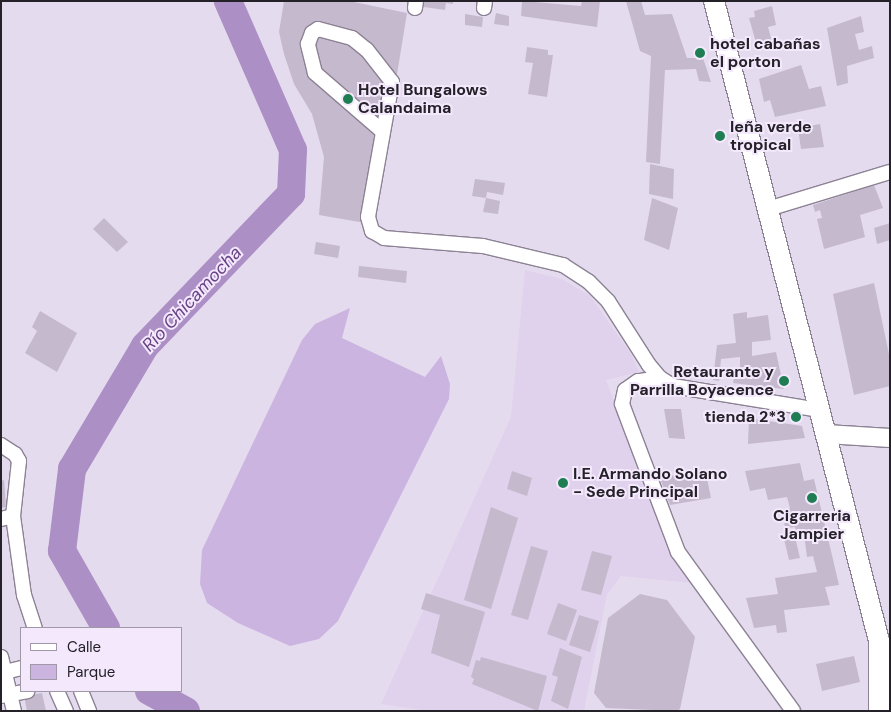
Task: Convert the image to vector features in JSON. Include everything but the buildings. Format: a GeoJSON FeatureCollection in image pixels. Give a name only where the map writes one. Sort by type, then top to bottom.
{"type":"FeatureCollection","features":[{"type":"Feature","properties":{"kind":"main road"},"geometry":{"type":"LineString","coordinates":[[714,1],[879,641],[890,662]]}},
{"type":"Feature","properties":{"kind":"main road"},"geometry":{"type":"LineString","coordinates":[[879,641],[879,711]]}},
{"type":"Feature","properties":{"kind":"street"},"geometry":{"type":"LineString","coordinates":[[382,131],[315,73],[308,44],[312,32],[318,29],[352,38],[367,50],[392,82],[368,217],[372,231],[384,238],[483,246],[563,265],[589,282],[608,301],[660,378],[673,386],[820,410]]}},
{"type":"Feature","properties":{"kind":"street"},"geometry":{"type":"LineString","coordinates":[[768,209],[890,172]]}},
{"type":"Feature","properties":{"kind":"street"},"geometry":{"type":"LineString","coordinates":[[660,378],[638,381],[625,390],[622,404],[678,552],[793,711]]}},
{"type":"Feature","properties":{"kind":"street"},"geometry":{"type":"LineString","coordinates":[[826,434],[890,438]]}},
{"type":"Feature","properties":{"kind":"street"},"geometry":{"type":"LineString","coordinates":[[1,445],[14,454],[18,461],[7,518],[24,595],[34,627]]}},
{"type":"Feature","properties":{"kind":"street"},"geometry":{"type":"LineString","coordinates":[[1,657],[6,695],[14,711]]}},
{"type":"Feature","properties":{"kind":"street"},"geometry":{"type":"LineString","coordinates":[[3,673],[20,668]]}},
{"type":"Feature","properties":{"kind":"street"},"geometry":{"type":"LineString","coordinates":[[6,695],[22,692]]}},
{"type":"Feature","properties":{"kind":"street"},"geometry":{"type":"LineString","coordinates":[[58,692],[66,711]]}},
{"type":"Feature","properties":{"kind":"street"},"geometry":{"type":"LineString","coordinates":[[81,692],[89,711]]}},
{"type":"Feature","properties":{"kind":"shaded area","name":"I.E. Armando Solano - Sede Principal"},"geometry":{"type":"Polygon","coordinates":[[[525,270],[562,279],[590,296],[631,354],[639,372],[606,380],[672,550],[692,583],[621,576],[607,594],[584,711],[429,711],[381,704],[511,417],[525,270]]]}},
{"type":"Feature","properties":{"kind":"green space"},"geometry":{"type":"Polygon","coordinates":[[[350,308],[342,338],[425,377],[441,356],[450,384],[449,399],[338,621],[319,639],[290,646],[238,623],[207,603],[200,584],[202,550],[302,340],[315,324],[350,308]]]}},
{"type":"Feature","properties":{"kind":"waterway","name":"Río Chicamocha"},"geometry":{"type":"LineString","coordinates":[[105,627],[62,551],[72,469],[145,346],[291,194],[293,150],[228,1]]}},
{"type":"Feature","properties":{"kind":"waterway","name":"Río Chicamocha"},"geometry":{"type":"LineString","coordinates":[[151,692],[186,711]]}},
{"type":"Feature","properties":{"kind":"place","name":"hotel cabañas el porton"},"geometry":{"type":"Point","coordinates":[700,53]}},
{"type":"Feature","properties":{"kind":"place","name":"Hotel Bungalows Calandaima"},"geometry":{"type":"Point","coordinates":[348,99]}},
{"type":"Feature","properties":{"kind":"place","name":"leña verde tropical"},"geometry":{"type":"Point","coordinates":[720,136]}},
{"type":"Feature","properties":{"kind":"place","name":"Retaurante y Parrilla Boyacence"},"geometry":{"type":"Point","coordinates":[784,381]}},
{"type":"Feature","properties":{"kind":"place","name":"tienda 2*3"},"geometry":{"type":"Point","coordinates":[796,417]}},
{"type":"Feature","properties":{"kind":"place","name":"I.E. Armando Solano - Sede Principal"},"geometry":{"type":"Point","coordinates":[563,483]}},
{"type":"Feature","properties":{"kind":"place","name":"Cigarreria Jampier"},"geometry":{"type":"Point","coordinates":[812,498]}}]}
